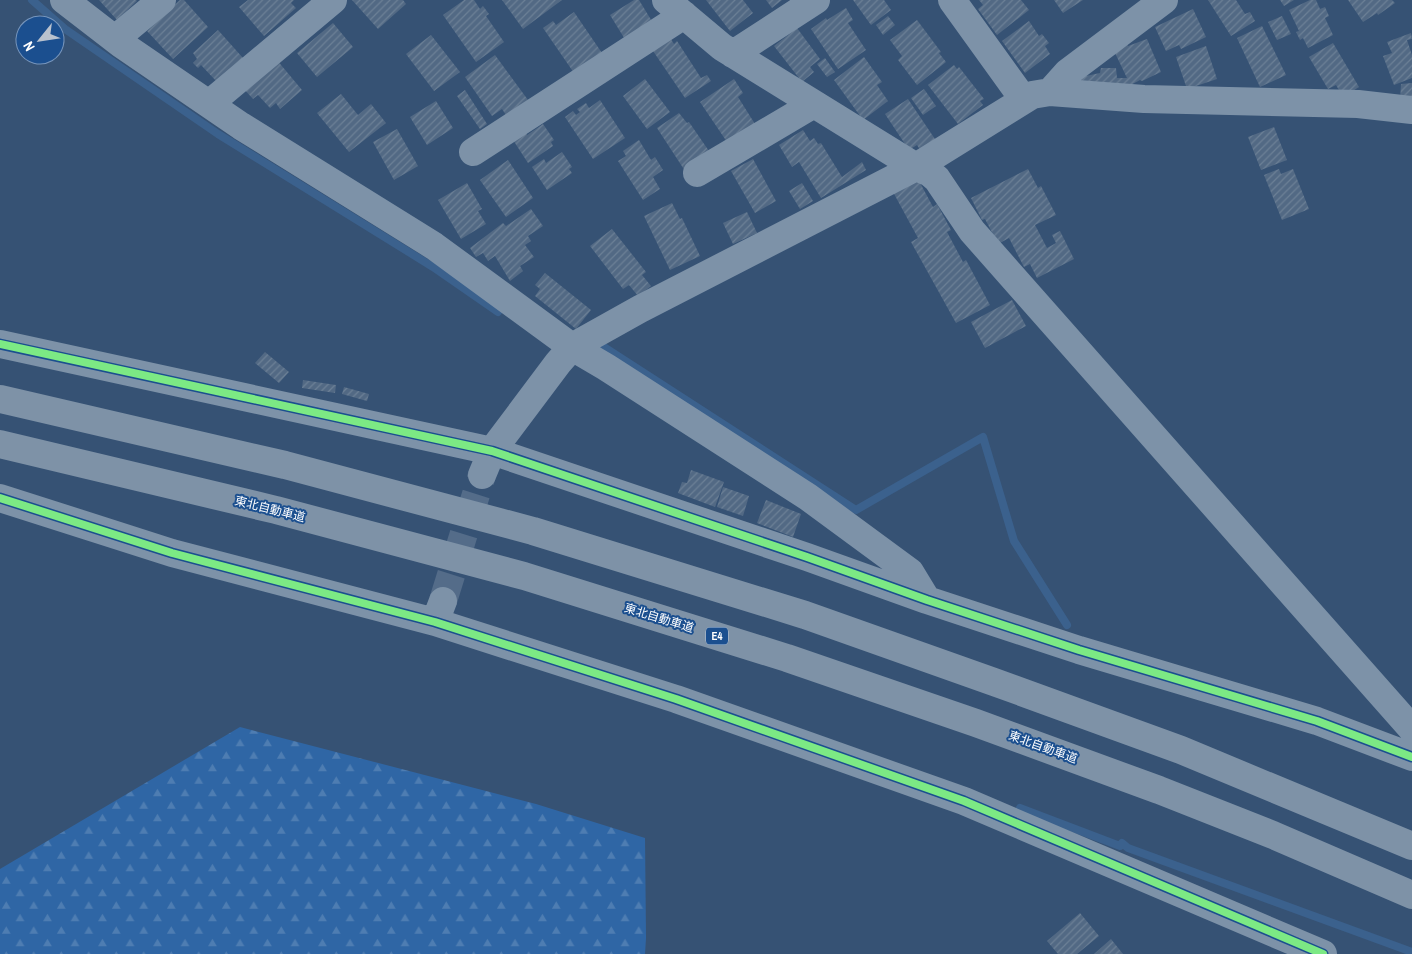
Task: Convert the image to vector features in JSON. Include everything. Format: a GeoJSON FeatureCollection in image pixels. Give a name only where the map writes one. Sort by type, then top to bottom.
{"type":"FeatureCollection","features":[{"type":"Feature","properties":{"kind":"highway"},"geometry":{"type":"LineString","coordinates":[[0,398],[285,464],[533,531],[805,615],[1181,750],[1412,846]]}},
{"type":"Feature","properties":{"kind":"highway","name":"東北自動車道"},"geometry":{"type":"LineString","coordinates":[[0,444],[276,510],[524,576],[787,658],[976,723],[1159,790],[1273,835],[1412,895]]}},
{"type":"Feature","properties":{"kind":"street"},"geometry":{"type":"LineString","coordinates":[[64,0],[115,39],[241,126],[434,246],[572,347],[808,497],[910,572],[927,600]]}},
{"type":"Feature","properties":{"kind":"street"},"geometry":{"type":"LineString","coordinates":[[115,39],[162,0]]}},
{"type":"Feature","properties":{"kind":"street"},"geometry":{"type":"LineString","coordinates":[[209,104],[333,0]]}},
{"type":"Feature","properties":{"kind":"street"},"geometry":{"type":"LineString","coordinates":[[733,54],[816,0]]}},
{"type":"Feature","properties":{"kind":"street"},"geometry":{"type":"LineString","coordinates":[[952,0],[1024,100]]}},
{"type":"Feature","properties":{"kind":"street"},"geometry":{"type":"LineString","coordinates":[[1050,92],[1067,73],[1164,0]]}},
{"type":"Feature","properties":{"kind":"street"},"geometry":{"type":"LineString","coordinates":[[473,152],[675,8],[722,47],[916,168],[930,173],[937,178],[978,238],[1412,729]]}},
{"type":"Feature","properties":{"kind":"street"},"geometry":{"type":"LineString","coordinates":[[487,463],[558,363],[572,347],[640,309],[916,168],[1032,96],[1050,92],[1144,99],[1358,104],[1412,110]]}},
{"type":"Feature","properties":{"kind":"street"},"geometry":{"type":"LineString","coordinates":[[697,173],[814,104]]}},
{"type":"Feature","properties":{"kind":"street"},"geometry":{"type":"LineString","coordinates":[[0,344],[487,463],[680,514],[927,600],[1079,650],[1317,721],[1412,757]]}},
{"type":"Feature","properties":{"kind":"street"},"geometry":{"type":"LineString","coordinates":[[0,498],[172,553],[439,612],[676,699],[964,800],[1324,954]]}},
{"type":"Feature","properties":{"kind":"green space"},"geometry":{"type":"Polygon","coordinates":[[[240,727],[536,804],[645,838],[645,954],[0,954],[0,869],[240,727]]]}},
{"type":"Feature","properties":{"kind":"building"},"geometry":{"type":"Polygon","coordinates":[[[99,0],[136,0],[137,1],[117,20],[99,0]]]}},
{"type":"Feature","properties":{"kind":"building"},"geometry":{"type":"Polygon","coordinates":[[[180,0],[184,0],[208,27],[173,59],[147,31],[180,0]]]}},
{"type":"Feature","properties":{"kind":"building"},"geometry":{"type":"Polygon","coordinates":[[[248,0],[294,0],[291,3],[296,8],[264,36],[239,7],[248,0]]]}},
{"type":"Feature","properties":{"kind":"building"},"geometry":{"type":"Polygon","coordinates":[[[352,0],[403,0],[406,4],[378,29],[352,0]]]}},
{"type":"Feature","properties":{"kind":"building"},"geometry":{"type":"Polygon","coordinates":[[[464,0],[474,0],[480,9],[483,6],[489,14],[486,16],[504,42],[476,62],[443,15],[464,0]]]}},
{"type":"Feature","properties":{"kind":"building"},"geometry":{"type":"Polygon","coordinates":[[[502,0],[562,0],[523,29],[502,0]]]}},
{"type":"Feature","properties":{"kind":"building"},"geometry":{"type":"Polygon","coordinates":[[[634,0],[639,0],[653,23],[626,41],[610,15],[634,0]]]}},
{"type":"Feature","properties":{"kind":"building"},"geometry":{"type":"Polygon","coordinates":[[[706,0],[743,0],[753,13],[730,31],[706,0]]]}},
{"type":"Feature","properties":{"kind":"building"},"geometry":{"type":"Polygon","coordinates":[[[766,0],[782,0],[772,8],[766,0]]]}},
{"type":"Feature","properties":{"kind":"building"},"geometry":{"type":"Polygon","coordinates":[[[853,0],[884,0],[891,10],[871,25],[853,0]]]}},
{"type":"Feature","properties":{"kind":"building"},"geometry":{"type":"Polygon","coordinates":[[[979,0],[1021,0],[1029,10],[997,35],[978,9],[983,5],[979,0]]]}},
{"type":"Feature","properties":{"kind":"building"},"geometry":{"type":"Polygon","coordinates":[[[1054,0],[1083,0],[1063,13],[1054,0]]]}},
{"type":"Feature","properties":{"kind":"building"},"geometry":{"type":"Polygon","coordinates":[[[1208,0],[1236,0],[1245,14],[1250,12],[1255,21],[1231,36],[1208,0]]]}},
{"type":"Feature","properties":{"kind":"building"},"geometry":{"type":"Polygon","coordinates":[[[1280,0],[1294,0],[1284,6],[1280,0]]]}},
{"type":"Feature","properties":{"kind":"building"},"geometry":{"type":"Polygon","coordinates":[[[1310,0],[1316,0],[1320,9],[1325,7],[1329,16],[1325,18],[1333,35],[1308,48],[1303,38],[1300,40],[1296,32],[1299,31],[1289,10],[1310,0]]]}},
{"type":"Feature","properties":{"kind":"building"},"geometry":{"type":"Polygon","coordinates":[[[1348,0],[1392,0],[1395,3],[1378,15],[1377,13],[1363,22],[1348,0]]]}},
{"type":"Feature","properties":{"kind":"building"},"geometry":{"type":"Polygon","coordinates":[[[846,8],[853,20],[848,23],[866,50],[838,69],[811,29],[826,18],[827,20],[846,8]]]}},
{"type":"Feature","properties":{"kind":"building"},"geometry":{"type":"Polygon","coordinates":[[[1193,9],[1206,37],[1181,49],[1179,45],[1166,51],[1155,27],[1193,9]]]}},
{"type":"Feature","properties":{"kind":"building"},"geometry":{"type":"Polygon","coordinates":[[[574,12],[602,53],[574,73],[543,28],[553,21],[556,25],[574,12]]]}},
{"type":"Feature","properties":{"kind":"building"},"geometry":{"type":"Polygon","coordinates":[[[888,16],[895,25],[883,35],[876,25],[888,16]]]}},
{"type":"Feature","properties":{"kind":"building"},"geometry":{"type":"Polygon","coordinates":[[[1282,16],[1291,34],[1277,40],[1268,22],[1282,16]]]}},
{"type":"Feature","properties":{"kind":"building"},"geometry":{"type":"Polygon","coordinates":[[[917,20],[941,52],[939,53],[946,62],[917,85],[898,60],[902,56],[890,40],[917,20]]]}},
{"type":"Feature","properties":{"kind":"building"},"geometry":{"type":"Polygon","coordinates":[[[1029,21],[1039,36],[1042,34],[1049,43],[1045,46],[1050,54],[1025,73],[1002,41],[1029,21]]]}},
{"type":"Feature","properties":{"kind":"building"},"geometry":{"type":"Polygon","coordinates":[[[333,23],[353,47],[317,77],[297,53],[333,23]]]}},
{"type":"Feature","properties":{"kind":"building"},"geometry":{"type":"Polygon","coordinates":[[[1262,26],[1286,75],[1260,87],[1237,38],[1262,26]]]}},
{"type":"Feature","properties":{"kind":"building"},"geometry":{"type":"Polygon","coordinates":[[[797,28],[820,59],[810,67],[814,72],[802,82],[774,46],[797,28]]]}},
{"type":"Feature","properties":{"kind":"building"},"geometry":{"type":"Polygon","coordinates":[[[218,30],[243,58],[217,82],[201,65],[198,68],[193,63],[197,59],[193,53],[218,30]]]}},
{"type":"Feature","properties":{"kind":"building"},"geometry":{"type":"Polygon","coordinates":[[[1411,33],[1412,39],[1407,40],[1412,55],[1412,78],[1394,85],[1383,56],[1392,53],[1387,42],[1411,33]]]}},
{"type":"Feature","properties":{"kind":"building"},"geometry":{"type":"Polygon","coordinates":[[[431,35],[460,72],[434,91],[406,54],[431,35]]]}},
{"type":"Feature","properties":{"kind":"building"},"geometry":{"type":"Polygon","coordinates":[[[669,36],[674,44],[677,41],[701,78],[707,75],[711,81],[685,98],[651,48],[669,36]]]}},
{"type":"Feature","properties":{"kind":"building"},"geometry":{"type":"Polygon","coordinates":[[[1147,39],[1161,72],[1129,86],[1081,83],[1081,77],[1100,73],[1101,68],[1116,68],[1117,78],[1127,78],[1115,53],[1127,44],[1128,46],[1147,39]]]}},
{"type":"Feature","properties":{"kind":"building"},"geometry":{"type":"Polygon","coordinates":[[[1333,43],[1359,87],[1343,97],[1336,85],[1328,89],[1309,57],[1333,43]]]}},
{"type":"Feature","properties":{"kind":"building"},"geometry":{"type":"Polygon","coordinates":[[[1206,46],[1217,79],[1187,89],[1176,57],[1206,46]]]}},
{"type":"Feature","properties":{"kind":"building"},"geometry":{"type":"Polygon","coordinates":[[[495,55],[528,100],[506,115],[502,109],[492,116],[465,77],[495,55]]]}},
{"type":"Feature","properties":{"kind":"building"},"geometry":{"type":"Polygon","coordinates":[[[864,57],[882,82],[877,85],[888,101],[863,120],[834,80],[864,57]]]}},
{"type":"Feature","properties":{"kind":"building"},"geometry":{"type":"Polygon","coordinates":[[[825,58],[835,72],[827,77],[817,64],[825,58]]]}},
{"type":"Feature","properties":{"kind":"building"},"geometry":{"type":"Polygon","coordinates":[[[276,59],[302,90],[280,109],[276,103],[270,108],[258,95],[253,99],[243,88],[276,59]]]}},
{"type":"Feature","properties":{"kind":"building"},"geometry":{"type":"Polygon","coordinates":[[[954,65],[957,69],[959,67],[984,99],[980,101],[983,105],[958,124],[928,85],[954,65]]]}},
{"type":"Feature","properties":{"kind":"building"},"geometry":{"type":"Polygon","coordinates":[[[645,79],[670,112],[647,129],[623,96],[645,79]]]}},
{"type":"Feature","properties":{"kind":"building"},"geometry":{"type":"Polygon","coordinates":[[[734,79],[743,93],[738,97],[755,124],[727,142],[700,102],[734,79]]]}},
{"type":"Feature","properties":{"kind":"building"},"geometry":{"type":"Polygon","coordinates":[[[1412,83],[1412,102],[1400,102],[1401,84],[1412,83]]]}},
{"type":"Feature","properties":{"kind":"building"},"geometry":{"type":"Polygon","coordinates":[[[924,89],[936,106],[923,115],[911,98],[924,89]]]}},
{"type":"Feature","properties":{"kind":"building"},"geometry":{"type":"Polygon","coordinates":[[[465,90],[487,124],[480,129],[457,96],[465,90]]]}},
{"type":"Feature","properties":{"kind":"building"},"geometry":{"type":"Polygon","coordinates":[[[341,94],[358,115],[371,104],[386,123],[349,152],[317,113],[341,94]]]}},
{"type":"Feature","properties":{"kind":"building"},"geometry":{"type":"Polygon","coordinates":[[[908,99],[937,142],[922,153],[917,145],[909,150],[885,114],[908,99]]]}},
{"type":"Feature","properties":{"kind":"building"},"geometry":{"type":"Polygon","coordinates":[[[600,100],[625,138],[593,159],[565,117],[573,111],[576,115],[580,112],[577,109],[586,103],[589,108],[600,100]]]}},
{"type":"Feature","properties":{"kind":"building"},"geometry":{"type":"Polygon","coordinates":[[[436,101],[453,128],[427,145],[410,117],[436,101]]]}},
{"type":"Feature","properties":{"kind":"building"},"geometry":{"type":"Polygon","coordinates":[[[679,113],[687,123],[689,122],[711,154],[685,171],[657,128],[679,113]]]}},
{"type":"Feature","properties":{"kind":"building"},"geometry":{"type":"Polygon","coordinates":[[[543,124],[554,140],[551,142],[553,146],[528,163],[513,140],[526,132],[527,135],[543,124]]]}},
{"type":"Feature","properties":{"kind":"building"},"geometry":{"type":"Polygon","coordinates":[[[1274,127],[1287,160],[1261,170],[1248,137],[1274,127]]]}},
{"type":"Feature","properties":{"kind":"building"},"geometry":{"type":"Polygon","coordinates":[[[397,129],[418,166],[394,180],[373,142],[397,129]]]}},
{"type":"Feature","properties":{"kind":"building"},"geometry":{"type":"Polygon","coordinates":[[[803,130],[810,141],[814,138],[818,144],[821,143],[842,177],[862,162],[866,170],[821,198],[799,162],[792,167],[779,145],[803,130]]]}},
{"type":"Feature","properties":{"kind":"building"},"geometry":{"type":"Polygon","coordinates":[[[639,140],[651,160],[655,157],[663,170],[653,177],[660,189],[643,200],[618,161],[626,156],[623,151],[639,140]]]}},
{"type":"Feature","properties":{"kind":"building"},"geometry":{"type":"Polygon","coordinates":[[[562,152],[572,167],[569,169],[572,173],[547,190],[532,167],[544,159],[546,163],[562,152]]]}},
{"type":"Feature","properties":{"kind":"building"},"geometry":{"type":"Polygon","coordinates":[[[753,159],[776,201],[755,213],[731,171],[753,159]]]}},
{"type":"Feature","properties":{"kind":"building"},"geometry":{"type":"Polygon","coordinates":[[[508,160],[533,198],[506,217],[480,180],[508,160]]]}},
{"type":"Feature","properties":{"kind":"building"},"geometry":{"type":"Polygon","coordinates":[[[1028,169],[1038,188],[1041,186],[1056,215],[1035,225],[1047,248],[1056,243],[1052,235],[1060,231],[1074,259],[1037,278],[1030,264],[1024,267],[1009,238],[998,244],[985,219],[982,220],[971,198],[1028,169]]]}},
{"type":"Feature","properties":{"kind":"building"},"geometry":{"type":"Polygon","coordinates":[[[1279,169],[1281,174],[1293,169],[1309,209],[1282,220],[1264,175],[1279,169]]]}},
{"type":"Feature","properties":{"kind":"building"},"geometry":{"type":"Polygon","coordinates":[[[918,179],[933,207],[937,204],[951,230],[947,232],[963,262],[966,260],[990,305],[956,323],[911,242],[918,238],[893,192],[918,179]]]}},
{"type":"Feature","properties":{"kind":"building"},"geometry":{"type":"Polygon","coordinates":[[[467,183],[482,209],[478,211],[486,224],[461,239],[438,200],[467,183]]]}},
{"type":"Feature","properties":{"kind":"building"},"geometry":{"type":"Polygon","coordinates":[[[802,183],[813,201],[800,209],[789,191],[802,183]]]}},
{"type":"Feature","properties":{"kind":"building"},"geometry":{"type":"Polygon","coordinates":[[[672,203],[680,219],[682,218],[700,256],[670,270],[644,216],[672,203]]]}},
{"type":"Feature","properties":{"kind":"building"},"geometry":{"type":"Polygon","coordinates":[[[531,209],[543,226],[528,236],[531,241],[525,245],[534,257],[520,266],[523,271],[510,281],[495,256],[488,261],[483,253],[476,257],[470,248],[503,223],[506,226],[531,209]]]}},
{"type":"Feature","properties":{"kind":"building"},"geometry":{"type":"Polygon","coordinates":[[[747,212],[757,233],[733,244],[723,223],[747,212]]]}},
{"type":"Feature","properties":{"kind":"building"},"geometry":{"type":"Polygon","coordinates":[[[612,229],[646,272],[642,275],[651,286],[638,296],[629,285],[623,289],[590,246],[612,229]]]}},
{"type":"Feature","properties":{"kind":"building"},"geometry":{"type":"Polygon","coordinates":[[[545,273],[591,310],[576,329],[535,296],[540,289],[535,285],[545,273]]]}},
{"type":"Feature","properties":{"kind":"building"},"geometry":{"type":"Polygon","coordinates":[[[1012,300],[1026,326],[985,348],[971,322],[1012,300]]]}},
{"type":"Feature","properties":{"kind":"building"},"geometry":{"type":"Polygon","coordinates":[[[265,352],[289,372],[279,383],[255,363],[265,352]]]}},
{"type":"Feature","properties":{"kind":"building"},"geometry":{"type":"Polygon","coordinates":[[[303,380],[336,385],[335,393],[302,388],[303,380]]]}},
{"type":"Feature","properties":{"kind":"building"},"geometry":{"type":"Polygon","coordinates":[[[344,387],[369,394],[367,401],[342,394],[344,387]]]}},
{"type":"Feature","properties":{"kind":"building"},"geometry":{"type":"Polygon","coordinates":[[[691,470],[724,482],[715,507],[678,493],[682,482],[687,483],[691,470]]]}},
{"type":"Feature","properties":{"kind":"building"},"geometry":{"type":"Polygon","coordinates":[[[723,487],[749,496],[743,516],[717,507],[723,487]]]}},
{"type":"Feature","properties":{"kind":"building"},"geometry":{"type":"Polygon","coordinates":[[[766,500],[801,514],[793,537],[757,523],[766,500]]]}},
{"type":"Feature","properties":{"kind":"building"},"geometry":{"type":"Polygon","coordinates":[[[1080,913],[1099,936],[1077,954],[1058,954],[1047,941],[1080,913]]]}},
{"type":"Feature","properties":{"kind":"building"},"geometry":{"type":"Polygon","coordinates":[[[1111,939],[1123,954],[1094,954],[1111,939]]]}},
{"type":"Feature","properties":{"kind":"waterway"},"geometry":{"type":"LineString","coordinates":[[32,0],[65,29],[218,134],[433,267],[498,312]]}},
{"type":"Feature","properties":{"kind":"waterway"},"geometry":{"type":"LineString","coordinates":[[601,345],[856,510],[983,437],[1014,541],[1067,625]]}},
{"type":"Feature","properties":{"kind":"waterway"},"geometry":{"type":"LineString","coordinates":[[1020,808],[1120,846],[1122,843],[1128,848],[1412,952]]}},
{"type":"Feature","properties":{"kind":"tunnel"},"geometry":{"type":"LineString","coordinates":[[443,601],[482,475]]}},
{"type":"Feature","properties":{"kind":"cycle path"},"geometry":{"type":"LineString","coordinates":[[0,344],[492,451],[1079,650],[1317,721],[1412,757]]}},
{"type":"Feature","properties":{"kind":"cycle path"},"geometry":{"type":"LineString","coordinates":[[0,498],[172,553],[435,622],[676,699],[964,801],[1323,954]]}}]}
